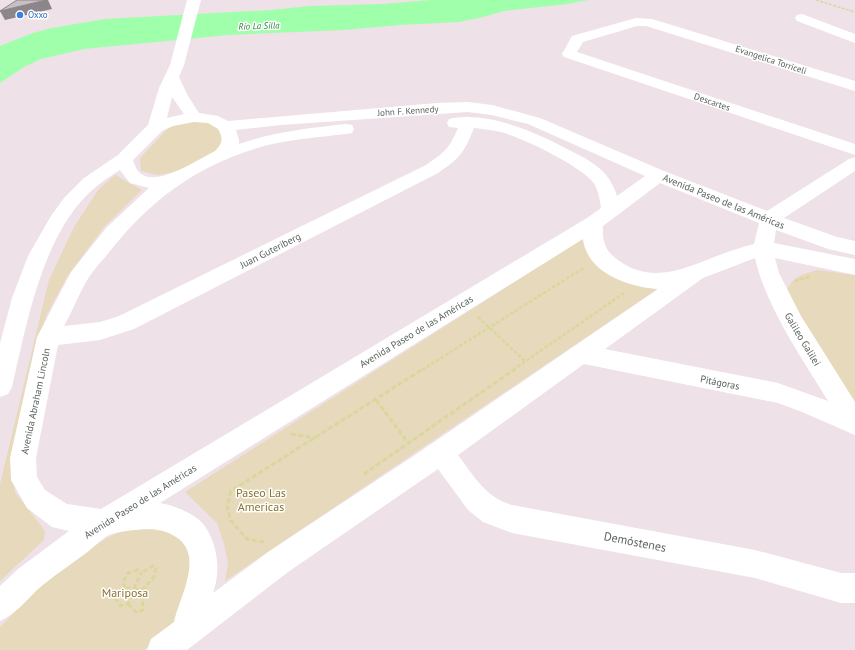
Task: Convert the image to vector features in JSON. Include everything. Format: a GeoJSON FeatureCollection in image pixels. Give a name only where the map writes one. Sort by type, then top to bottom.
{"type":"FeatureCollection","features":[{"type":"Feature","properties":{"kind":"street"},"geometry":{"type":"LineString","coordinates":[[156,127],[167,88],[175,71],[194,1]]}},
{"type":"Feature","properties":{"kind":"street"},"geometry":{"type":"LineString","coordinates":[[802,18],[855,39]]}},
{"type":"Feature","properties":{"kind":"street","name":"Evangelica Torriceli"},"geometry":{"type":"LineString","coordinates":[[569,54],[577,39],[636,22],[647,22],[855,86]]}},
{"type":"Feature","properties":{"kind":"street","name":"Descartes"},"geometry":{"type":"LineString","coordinates":[[569,54],[855,150]]}},
{"type":"Feature","properties":{"kind":"street"},"geometry":{"type":"LineString","coordinates":[[836,81],[855,69]]}},
{"type":"Feature","properties":{"kind":"street"},"geometry":{"type":"LineString","coordinates":[[0,387],[23,298],[38,256],[71,202],[90,182],[124,158],[156,127],[169,122],[194,117],[180,96],[175,71]]}},
{"type":"Feature","properties":{"kind":"street","name":"John F. Kennedy"},"geometry":{"type":"LineString","coordinates":[[194,117],[212,119],[225,126],[281,120],[468,107],[484,109],[534,121],[658,175]]}},
{"type":"Feature","properties":{"kind":"street","name":"John F. Kennedy"},"geometry":{"type":"LineString","coordinates":[[221,155],[264,141],[296,135],[368,126],[441,122],[468,123],[506,128],[525,135],[580,163],[600,179],[609,199],[602,217],[592,232],[595,248],[601,256]]}},
{"type":"Feature","properties":{"kind":"street","name":"Juan Guteriberg"},"geometry":{"type":"LineString","coordinates":[[48,337],[100,331],[126,323],[432,169],[451,156],[459,145],[468,123]]}},
{"type":"Feature","properties":{"kind":"street"},"geometry":{"type":"LineString","coordinates":[[221,155],[229,147],[231,140],[225,126]]}},
{"type":"Feature","properties":{"kind":"street","name":"Avenida Abraham Lincoln"},"geometry":{"type":"LineString","coordinates":[[188,630],[203,574],[203,558],[194,534],[180,523],[164,517],[148,515],[103,523],[62,516],[36,499],[24,480],[23,458],[48,337],[78,277],[109,238],[151,196],[172,180],[221,155]]}},
{"type":"Feature","properties":{"kind":"street"},"geometry":{"type":"LineString","coordinates":[[124,158],[127,169],[132,176],[139,180],[151,182],[172,180]]}},
{"type":"Feature","properties":{"kind":"street"},"geometry":{"type":"LineString","coordinates":[[763,248],[769,219],[855,163]]}},
{"type":"Feature","properties":{"kind":"street","name":"Avenida Paseo de las Américas"},"geometry":{"type":"LineString","coordinates":[[0,606],[28,578],[103,523],[602,217],[658,175],[797,231],[835,244],[855,248]]}},
{"type":"Feature","properties":{"kind":"street"},"geometry":{"type":"LineString","coordinates":[[601,256],[605,262],[623,273],[643,279],[661,281],[696,273],[729,259],[763,248],[855,267]]}},
{"type":"Feature","properties":{"kind":"street","name":"Galileo Galilei"},"geometry":{"type":"LineString","coordinates":[[763,248],[769,273],[792,321],[855,424]]}},
{"type":"Feature","properties":{"kind":"street"},"geometry":{"type":"LineString","coordinates":[[162,650],[278,562],[433,458],[696,273]]}},
{"type":"Feature","properties":{"kind":"street","name":"Pitágoras"},"geometry":{"type":"LineString","coordinates":[[581,354],[778,393],[810,404],[855,424]]}},
{"type":"Feature","properties":{"kind":"street","name":"Demóstenes"},"geometry":{"type":"LineString","coordinates":[[433,458],[477,501],[493,513],[506,517],[755,564],[841,588],[855,588]]}},
{"type":"Feature","properties":{"kind":"path"},"geometry":{"type":"LineString","coordinates":[[816,0],[855,12]]}},
{"type":"Feature","properties":{"kind":"path"},"geometry":{"type":"LineString","coordinates":[[265,542],[247,539],[231,521],[227,506],[231,491],[490,328],[601,256]]}},
{"type":"Feature","properties":{"kind":"path"},"geometry":{"type":"LineString","coordinates":[[793,288],[794,281],[816,275]]}},
{"type":"Feature","properties":{"kind":"path"},"geometry":{"type":"LineString","coordinates":[[363,475],[643,279]]}},
{"type":"Feature","properties":{"kind":"path"},"geometry":{"type":"LineString","coordinates":[[463,302],[525,361]]}},
{"type":"Feature","properties":{"kind":"path"},"geometry":{"type":"LineString","coordinates":[[376,400],[408,443],[433,458]]}},
{"type":"Feature","properties":{"kind":"path"},"geometry":{"type":"LineString","coordinates":[[153,566],[156,570],[154,577],[142,590],[143,610],[136,612],[128,604],[141,574],[153,566]]}},
{"type":"Feature","properties":{"kind":"path"},"geometry":{"type":"LineString","coordinates":[[125,588],[123,582],[127,573],[138,570],[141,574]]}},
{"type":"Feature","properties":{"kind":"path"},"geometry":{"type":"LineString","coordinates":[[128,604],[121,606],[115,598],[117,592],[125,588],[142,590],[148,588]]}},
{"type":"Feature","properties":{"kind":"path"},"geometry":{"type":"LineString","coordinates":[[142,590],[146,593]]}},
{"type":"Feature","properties":{"kind":"green space"},"geometry":{"type":"Polygon","coordinates":[[[205,121],[222,127],[229,145],[179,171],[158,175],[141,171],[140,158],[174,122],[205,121]]]}},
{"type":"Feature","properties":{"kind":"green space"},"geometry":{"type":"Polygon","coordinates":[[[115,175],[142,190],[104,227],[67,277],[46,316],[13,469],[15,492],[45,531],[44,540],[0,581],[0,484],[49,280],[74,227],[98,190],[115,175]]]}},
{"type":"Feature","properties":{"kind":"green space","name":"Paseo Las Americas"},"geometry":{"type":"Polygon","coordinates":[[[582,239],[594,260],[620,277],[656,290],[225,581],[228,563],[217,523],[185,492],[582,239]]]}},
{"type":"Feature","properties":{"kind":"green space"},"geometry":{"type":"Polygon","coordinates":[[[817,270],[855,275],[855,408],[785,293],[791,283],[798,277],[817,270]]]}},
{"type":"Feature","properties":{"kind":"green space","name":"Mariposa"},"geometry":{"type":"Polygon","coordinates":[[[164,528],[186,543],[196,563],[177,620],[147,648],[144,650],[0,650],[0,627],[44,582],[86,551],[107,538],[124,530],[164,528]]]}},
{"type":"Feature","properties":{"kind":"water","name":"Río La Silla"},"geometry":{"type":"Polygon","coordinates":[[[431,0],[588,0],[567,4],[504,11],[459,22],[343,30],[228,35],[84,49],[41,59],[24,67],[0,83],[0,46],[33,33],[52,28],[105,19],[271,10],[310,6],[383,4],[431,0]]]}},
{"type":"Feature","properties":{"kind":"building"},"geometry":{"type":"Polygon","coordinates":[[[17,0],[46,0],[0,11],[17,0]]]}},
{"type":"Feature","properties":{"kind":"place","name":"Oxxo"},"geometry":{"type":"Point","coordinates":[20,15]}}]}
